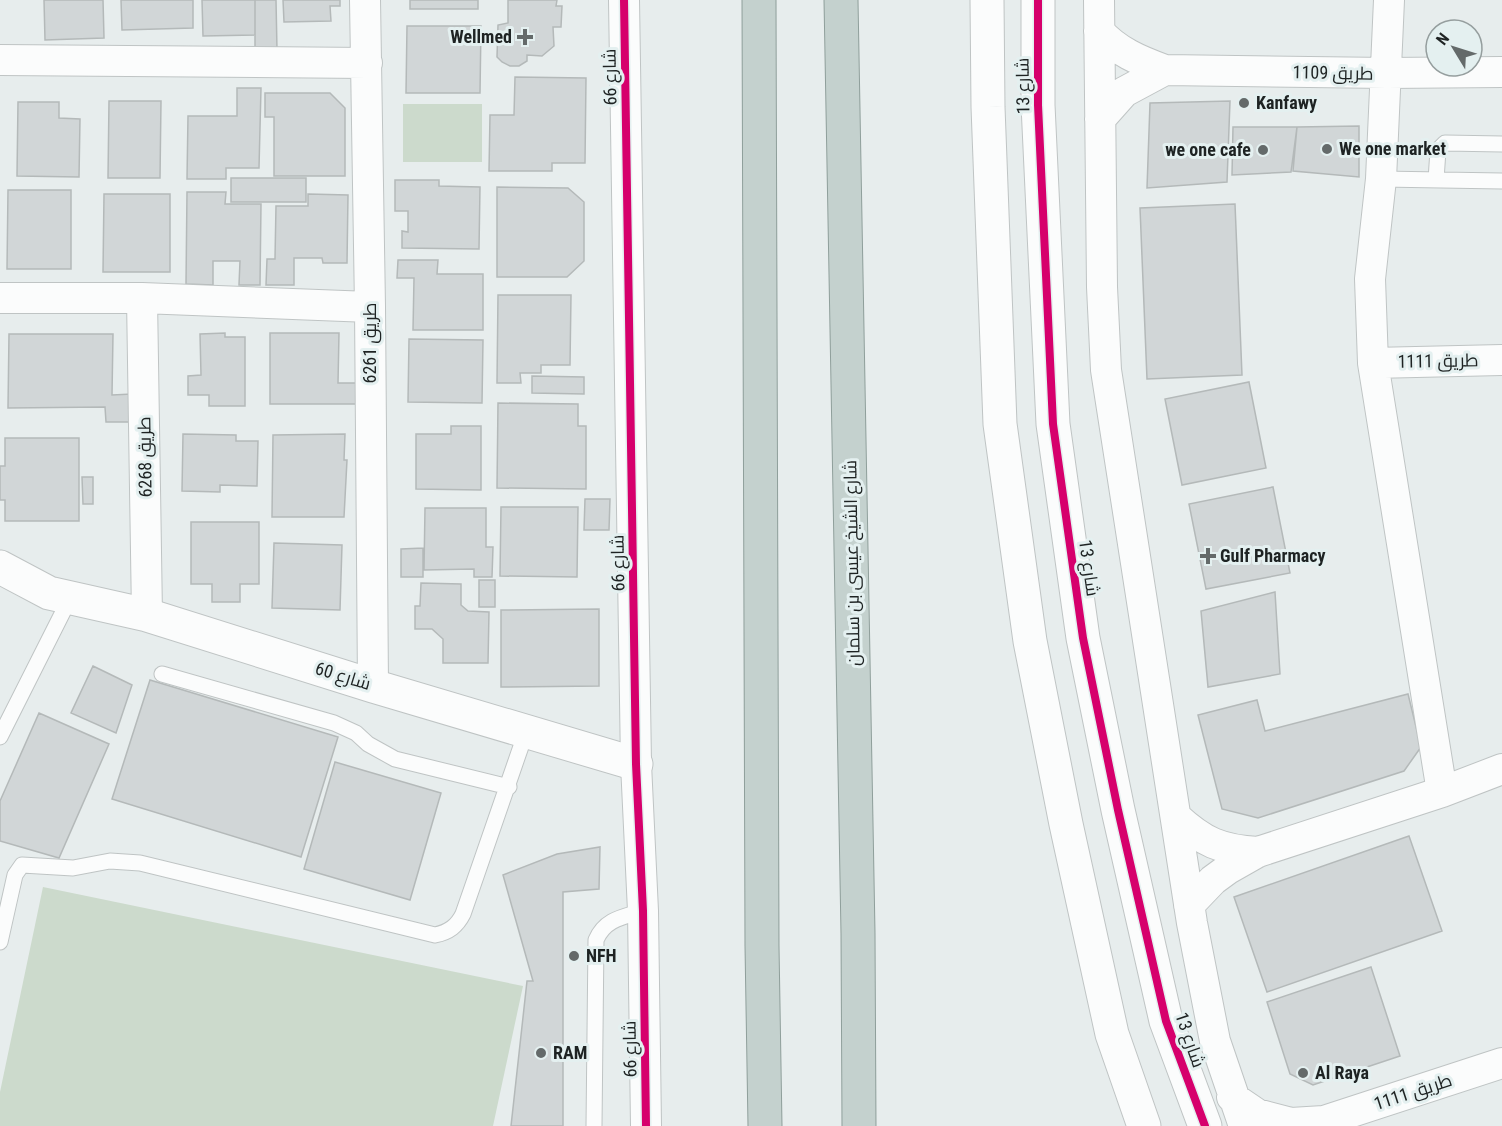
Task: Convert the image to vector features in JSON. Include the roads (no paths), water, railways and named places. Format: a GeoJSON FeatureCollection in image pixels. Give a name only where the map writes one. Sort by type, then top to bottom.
{"type":"FeatureCollection","features":[{"type":"Feature","properties":{"kind":"highway"},"geometry":{"type":"LineString","coordinates":[[759,0],[762,922],[765,1126]]}},
{"type":"Feature","properties":{"kind":"highway","name":"شارع الشيخ عيسى بن سلمان"},"geometry":{"type":"LineString","coordinates":[[841,0],[858,921],[858,1126]]}},
{"type":"Feature","properties":{"kind":"street","name":"طريق 6261"},"geometry":{"type":"LineString","coordinates":[[365,0],[373,686]]}},
{"type":"Feature","properties":{"kind":"street","name":"شارع 66"},"geometry":{"type":"LineString","coordinates":[[624,0],[636,764],[643,911],[646,1126]]}},
{"type":"Feature","properties":{"kind":"street","name":"شارع 13"},"geometry":{"type":"LineString","coordinates":[[987,0],[1001,435],[1030,641],[1066,824],[1113,1034],[1144,1126]]}},
{"type":"Feature","properties":{"kind":"street","name":"شارع 13"},"geometry":{"type":"LineString","coordinates":[[1038,0],[1038,105],[1053,424],[1083,638],[1118,810],[1166,1022],[1205,1126]]}},
{"type":"Feature","properties":{"kind":"street"},"geometry":{"type":"LineString","coordinates":[[1099,0],[1106,370],[1189,905],[1215,1041],[1244,1126]]}},
{"type":"Feature","properties":{"kind":"street"},"geometry":{"type":"LineString","coordinates":[[1389,0],[1381,179],[1371,279],[1373,363],[1442,792]]}},
{"type":"Feature","properties":{"kind":"street","name":"طريق 1109"},"geometry":{"type":"LineString","coordinates":[[1099,31],[1110,44],[1141,61],[1165,70],[1387,74],[1502,72]]}},
{"type":"Feature","properties":{"kind":"street"},"geometry":{"type":"LineString","coordinates":[[0,60],[367,63]]}},
{"type":"Feature","properties":{"kind":"street","name":"طريق 1109"},"geometry":{"type":"LineString","coordinates":[[1100,119],[1124,92],[1165,70]]}},
{"type":"Feature","properties":{"kind":"street"},"geometry":{"type":"LineString","coordinates":[[0,298],[142,298],[370,307]]}},
{"type":"Feature","properties":{"kind":"street","name":"طريق 6268"},"geometry":{"type":"LineString","coordinates":[[142,298],[147,615]]}},
{"type":"Feature","properties":{"kind":"street","name":"طريق 1111"},"geometry":{"type":"LineString","coordinates":[[1373,363],[1502,360]]}},
{"type":"Feature","properties":{"kind":"street","name":"شارع 60"},"geometry":{"type":"LineString","coordinates":[[0,567],[60,595]]}},
{"type":"Feature","properties":{"kind":"street","name":"شارع 60"},"geometry":{"type":"LineString","coordinates":[[0,587],[21,592],[60,595],[147,615],[373,686],[636,764]]}},
{"type":"Feature","properties":{"kind":"street"},"geometry":{"type":"LineString","coordinates":[[1189,905],[1227,869],[1258,852],[1442,792],[1502,769]]}},
{"type":"Feature","properties":{"kind":"street"},"geometry":{"type":"LineString","coordinates":[[1176,817],[1193,833],[1213,845],[1235,851],[1258,852]]}},
{"type":"Feature","properties":{"kind":"street","name":"طريق 1111"},"geometry":{"type":"LineString","coordinates":[[1232,1096],[1257,1114],[1291,1123],[1321,1124],[1502,1062]]}},
{"type":"Feature","properties":{"kind":"lane"},"geometry":{"type":"LineString","coordinates":[[1436,180],[1438,150],[1445,143],[1502,144]]}},
{"type":"Feature","properties":{"kind":"lane"},"geometry":{"type":"LineString","coordinates":[[1381,179],[1502,181]]}},
{"type":"Feature","properties":{"kind":"lane"},"geometry":{"type":"LineString","coordinates":[[0,737],[60,595]]}},
{"type":"Feature","properties":{"kind":"lane"},"geometry":{"type":"LineString","coordinates":[[162,674],[334,723],[356,733],[368,744],[395,759],[509,787]]}},
{"type":"Feature","properties":{"kind":"lane"},"geometry":{"type":"LineString","coordinates":[[0,942],[3,914],[15,874],[22,865],[73,868],[110,861],[125,861],[163,868],[435,935],[445,933],[459,922],[463,914],[509,787],[526,732]]}},
{"type":"Feature","properties":{"kind":"lane"},"geometry":{"type":"LineString","coordinates":[[594,1126],[596,940],[606,924],[643,911]]}},
{"type":"Feature","properties":{"kind":"place","name":"Wellmed"},"geometry":{"type":"Point","coordinates":[525,37]}},
{"type":"Feature","properties":{"kind":"place","name":"Kanfawy"},"geometry":{"type":"Point","coordinates":[1244,103]}},
{"type":"Feature","properties":{"kind":"place","name":"We one market"},"geometry":{"type":"Point","coordinates":[1327,149]}},
{"type":"Feature","properties":{"kind":"place","name":"we one cafe"},"geometry":{"type":"Point","coordinates":[1263,150]}},
{"type":"Feature","properties":{"kind":"place","name":"Gulf Pharmacy"},"geometry":{"type":"Point","coordinates":[1208,556]}},
{"type":"Feature","properties":{"kind":"place","name":"NFH"},"geometry":{"type":"Point","coordinates":[574,956]}},
{"type":"Feature","properties":{"kind":"place","name":"RAM"},"geometry":{"type":"Point","coordinates":[541,1053]}},
{"type":"Feature","properties":{"kind":"place","name":"Al Raya"},"geometry":{"type":"Point","coordinates":[1303,1073]}}]}
